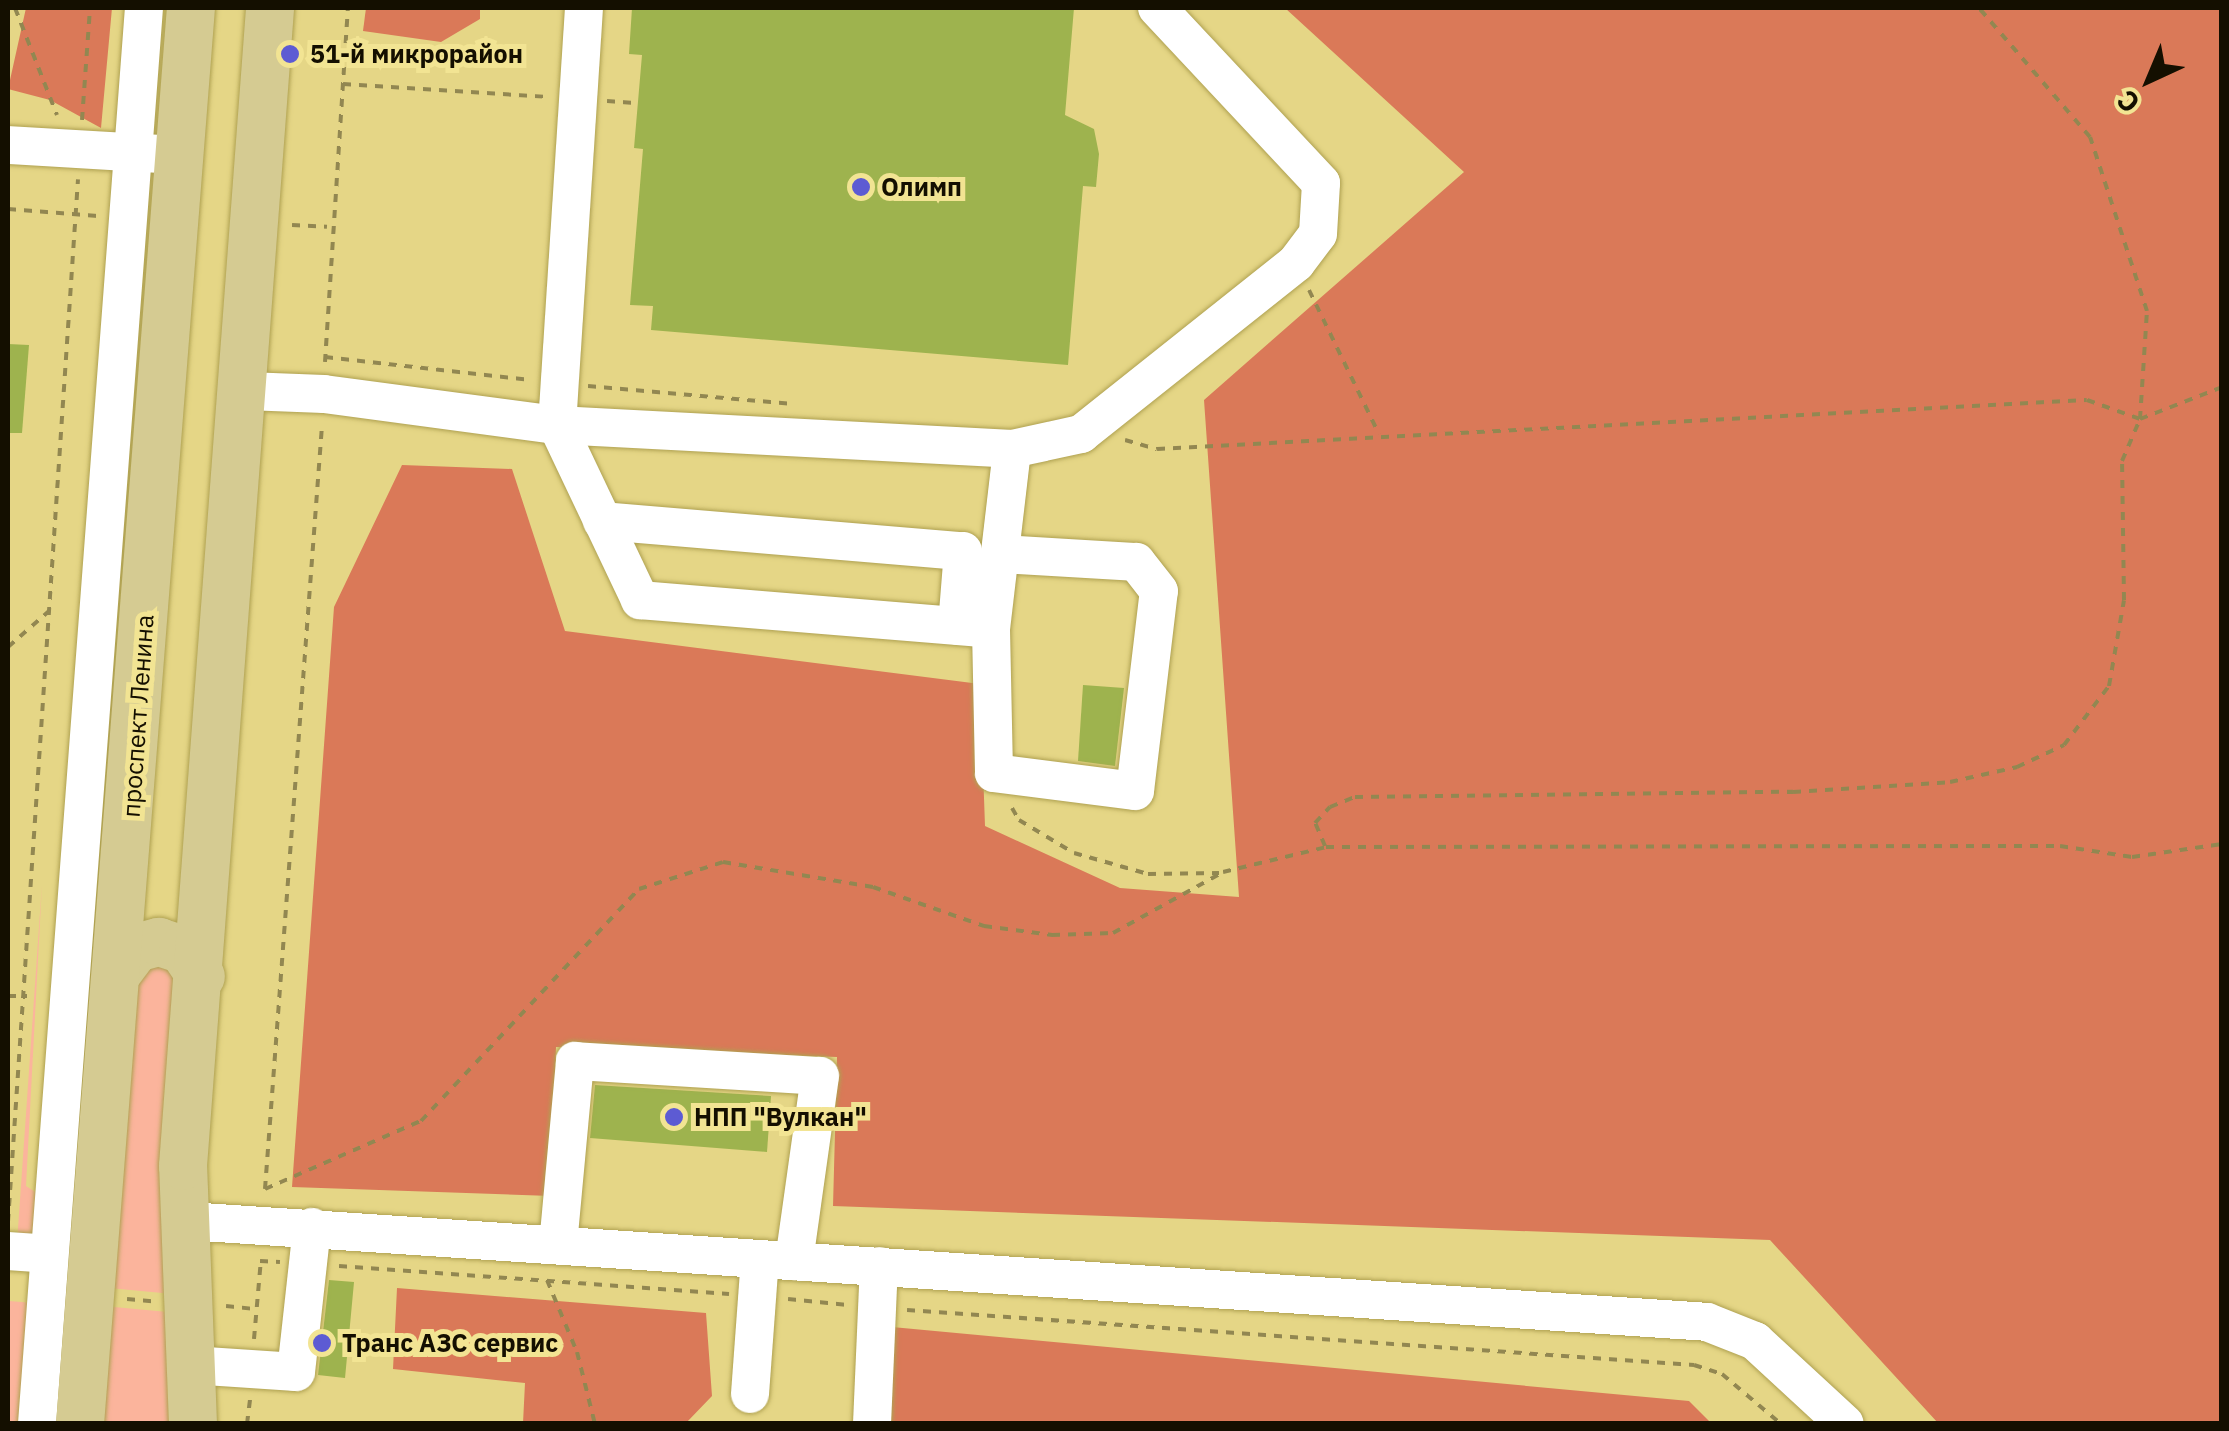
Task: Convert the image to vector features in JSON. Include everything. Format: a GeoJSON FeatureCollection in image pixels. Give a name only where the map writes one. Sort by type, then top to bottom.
{"type":"FeatureCollection","features":[{"type":"Feature","properties":{"kind":"main road","name":"проспект Ленина"},"geometry":{"type":"LineString","coordinates":[[80,1424],[191,8]]}},
{"type":"Feature","properties":{"kind":"main road"},"geometry":{"type":"LineString","coordinates":[[192,1424],[193,1303],[183,1166],[246,391],[270,8]]}},
{"type":"Feature","properties":{"kind":"main road"},"geometry":{"type":"LineString","coordinates":[[182,155],[259,159]]}},
{"type":"Feature","properties":{"kind":"main road"},"geometry":{"type":"LineString","coordinates":[[118,972],[136,948],[159,942],[184,950],[201,977]]}},
{"type":"Feature","properties":{"kind":"street"},"geometry":{"type":"LineString","coordinates":[[37,1424],[59,1075],[144,8]]}},
{"type":"Feature","properties":{"kind":"street"},"geometry":{"type":"LineString","coordinates":[[584,8],[557,425],[640,600],[974,627]]}},
{"type":"Feature","properties":{"kind":"street"},"geometry":{"type":"LineString","coordinates":[[246,391],[325,376],[557,425],[1012,449],[1081,434],[1296,263],[1318,234],[1321,183],[1158,8]]}},
{"type":"Feature","properties":{"kind":"street"},"geometry":{"type":"LineString","coordinates":[[8,145],[182,155]]}},
{"type":"Feature","properties":{"kind":"street"},"geometry":{"type":"LineString","coordinates":[[974,627],[1003,554],[1012,449]]}},
{"type":"Feature","properties":{"kind":"street"},"geometry":{"type":"LineString","coordinates":[[602,521],[964,551],[994,773],[1136,791],[1159,591],[1136,562],[1003,554]]}},
{"type":"Feature","properties":{"kind":"street"},"geometry":{"type":"LineString","coordinates":[[552,1263],[575,1061],[820,1076],[770,1272],[750,1394]]}},
{"type":"Feature","properties":{"kind":"street"},"geometry":{"type":"LineString","coordinates":[[59,1075],[109,1078]]}},
{"type":"Feature","properties":{"kind":"street"},"geometry":{"type":"LineString","coordinates":[[188,1221],[262,1245],[312,1227],[552,1263],[770,1272],[879,1266],[1707,1322],[1756,1341],[1845,1424]]}},
{"type":"Feature","properties":{"kind":"street"},"geometry":{"type":"LineString","coordinates":[[191,1365],[296,1372],[312,1227]]}},
{"type":"Feature","properties":{"kind":"street"},"geometry":{"type":"LineString","coordinates":[[8,1251],[48,1254]]}},
{"type":"Feature","properties":{"kind":"street"},"geometry":{"type":"LineString","coordinates":[[872,1424],[879,1266]]}},
{"type":"Feature","properties":{"kind":"path"},"geometry":{"type":"LineString","coordinates":[[15,8],[75,149]]}},
{"type":"Feature","properties":{"kind":"path"},"geometry":{"type":"LineString","coordinates":[[8,1227],[27,996],[75,149],[90,8]]}},
{"type":"Feature","properties":{"kind":"path"},"geometry":{"type":"LineString","coordinates":[[247,1424],[325,376],[348,8]]}},
{"type":"Feature","properties":{"kind":"path"},"geometry":{"type":"LineString","coordinates":[[1326,847],[1314,824],[1330,807],[1355,797],[1793,792],[1950,782],[2017,767],[2064,746],[2109,686],[2124,600],[2122,461],[2140,419],[2147,311],[2090,137],[1979,8]]}},
{"type":"Feature","properties":{"kind":"path"},"geometry":{"type":"LineString","coordinates":[[343,84],[559,98]]}},
{"type":"Feature","properties":{"kind":"path"},"geometry":{"type":"LineString","coordinates":[[599,100],[638,103]]}},
{"type":"Feature","properties":{"kind":"path"},"geometry":{"type":"LineString","coordinates":[[1296,263],[1379,434]]}},
{"type":"Feature","properties":{"kind":"path"},"geometry":{"type":"LineString","coordinates":[[325,376],[560,384],[811,406]]}},
{"type":"Feature","properties":{"kind":"path"},"geometry":{"type":"LineString","coordinates":[[1081,434],[1158,449],[1379,434],[2087,400],[2140,419],[2222,387]]}},
{"type":"Feature","properties":{"kind":"path"},"geometry":{"type":"LineString","coordinates":[[8,647],[49,610]]}},
{"type":"Feature","properties":{"kind":"path"},"geometry":{"type":"LineString","coordinates":[[994,773],[1019,820],[1074,853],[1148,874],[1221,873],[1326,847],[2060,846],[2132,857],[2222,844]]}},
{"type":"Feature","properties":{"kind":"path"},"geometry":{"type":"LineString","coordinates":[[264,1189],[421,1121],[639,889],[723,862],[873,887],[984,926],[1052,936],[1114,933],[1221,873]]}},
{"type":"Feature","properties":{"kind":"path"},"geometry":{"type":"LineString","coordinates":[[8,996],[27,996]]}},
{"type":"Feature","properties":{"kind":"path"},"geometry":{"type":"LineString","coordinates":[[262,1245],[308,1265],[552,1263],[770,1272],[880,1308],[1694,1365],[1722,1374],[1782,1424]]}},
{"type":"Feature","properties":{"kind":"path"},"geometry":{"type":"LineString","coordinates":[[552,1263],[596,1424]]}},
{"type":"Feature","properties":{"kind":"path"},"geometry":{"type":"LineString","coordinates":[[89,1297],[256,1309]]}},
{"type":"Feature","properties":{"kind":"shaded area"},"geometry":{"type":"Polygon","coordinates":[[[26,8],[112,8],[101,128],[50,100],[8,89],[26,8]]]}},
{"type":"Feature","properties":{"kind":"shaded area"},"geometry":{"type":"Polygon","coordinates":[[[366,8],[480,8],[480,19],[441,42],[363,31],[366,8]]]}},
{"type":"Feature","properties":{"kind":"shaded area"},"geometry":{"type":"Polygon","coordinates":[[[1285,8],[2221,8],[2221,1423],[1938,1423],[1770,1240],[833,1206],[837,1057],[556,1047],[551,1196],[292,1187],[334,607],[402,465],[512,469],[565,631],[980,684],[985,826],[1120,888],[1239,897],[1204,400],[1464,172],[1285,8]]]}},
{"type":"Feature","properties":{"kind":"shaded area"},"geometry":{"type":"Polygon","coordinates":[[[42,884],[26,1186],[43,1197],[39,1236],[17,1243],[42,884]]]}},
{"type":"Feature","properties":{"kind":"shaded area"},"geometry":{"type":"Polygon","coordinates":[[[161,963],[176,975],[173,1294],[109,1288],[125,978],[161,963]]]}},
{"type":"Feature","properties":{"kind":"shaded area"},"geometry":{"type":"Polygon","coordinates":[[[397,1288],[706,1313],[712,1396],[686,1423],[523,1423],[525,1383],[393,1369],[397,1288]]]}},
{"type":"Feature","properties":{"kind":"shaded area"},"geometry":{"type":"Polygon","coordinates":[[[9,1301],[34,1303],[26,1423],[8,1424],[9,1301]]]}},
{"type":"Feature","properties":{"kind":"shaded area"},"geometry":{"type":"Polygon","coordinates":[[[103,1306],[168,1312],[175,1423],[94,1424],[103,1306]]]}},
{"type":"Feature","properties":{"kind":"shaded area"},"geometry":{"type":"Polygon","coordinates":[[[892,1327],[1689,1401],[1711,1423],[886,1424],[892,1327]]]}},
{"type":"Feature","properties":{"kind":"building","name":"Олимп"},"geometry":{"type":"Polygon","coordinates":[[[632,8],[1074,8],[1065,115],[1094,129],[1099,154],[1096,187],[1083,186],[1068,365],[651,330],[653,306],[630,305],[643,149],[634,148],[642,55],[629,54],[632,8]]]}},
{"type":"Feature","properties":{"kind":"building"},"geometry":{"type":"Polygon","coordinates":[[[8,344],[29,345],[22,433],[8,433],[8,344]]]}},
{"type":"Feature","properties":{"kind":"building"},"geometry":{"type":"Polygon","coordinates":[[[1083,685],[1124,688],[1115,766],[1078,761],[1083,685]]]}},
{"type":"Feature","properties":{"kind":"building","name":"НПП \"Вулкан\""},"geometry":{"type":"Polygon","coordinates":[[[595,1085],[771,1096],[767,1152],[590,1138],[595,1085]]]}},
{"type":"Feature","properties":{"kind":"building"},"geometry":{"type":"Polygon","coordinates":[[[329,1280],[354,1282],[345,1378],[318,1375],[329,1280]]]}},
{"type":"Feature","properties":{"kind":"place","name":"51-й микрорайон"},"geometry":{"type":"Point","coordinates":[290,54]}},
{"type":"Feature","properties":{"kind":"place","name":"Олимп"},"geometry":{"type":"Point","coordinates":[861,187]}},
{"type":"Feature","properties":{"kind":"place","name":"НПП \"Вулкан\""},"geometry":{"type":"Point","coordinates":[674,1117]}},
{"type":"Feature","properties":{"kind":"place","name":"Транс АЗС сервис"},"geometry":{"type":"Point","coordinates":[322,1343]}}]}
